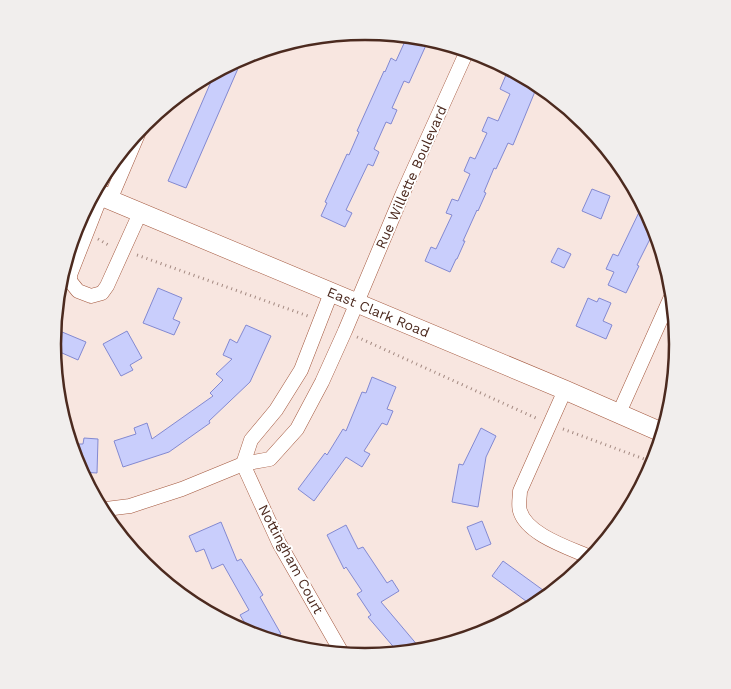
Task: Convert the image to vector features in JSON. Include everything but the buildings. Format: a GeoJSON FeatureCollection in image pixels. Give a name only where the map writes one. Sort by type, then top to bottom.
{"type":"FeatureCollection","features":[{"type":"Feature","properties":{"kind":"main road","name":"East Clark Road"},"geometry":{"type":"LineString","coordinates":[[102,195],[140,214],[565,390],[658,430]]}},
{"type":"Feature","properties":{"kind":"street","name":"Rue Willette Boulevard"},"geometry":{"type":"LineString","coordinates":[[109,509],[130,506],[182,489],[243,464],[270,459],[297,428],[322,382],[345,332],[403,192],[464,56]]}},
{"type":"Feature","properties":{"kind":"street"},"geometry":{"type":"LineString","coordinates":[[120,164],[102,195],[70,275],[70,281],[78,291],[91,296],[102,293],[124,252],[140,214]]}},
{"type":"Feature","properties":{"kind":"street"},"geometry":{"type":"LineString","coordinates":[[243,464],[251,440],[276,410],[301,370],[331,293]]}},
{"type":"Feature","properties":{"kind":"street"},"geometry":{"type":"LineString","coordinates":[[619,413],[667,306]]}},
{"type":"Feature","properties":{"kind":"street"},"geometry":{"type":"LineString","coordinates":[[565,390],[520,491],[519,509],[525,522],[538,534],[585,555]]}},
{"type":"Feature","properties":{"kind":"street","name":"Nottingham Court"},"geometry":{"type":"LineString","coordinates":[[243,464],[279,543],[339,647]]}},
{"type":"Feature","properties":{"kind":"path"},"geometry":{"type":"LineString","coordinates":[[86,232],[124,252],[145,257],[320,320]]}},
{"type":"Feature","properties":{"kind":"path"},"geometry":{"type":"LineString","coordinates":[[345,332],[550,424],[647,460]]}}]}
